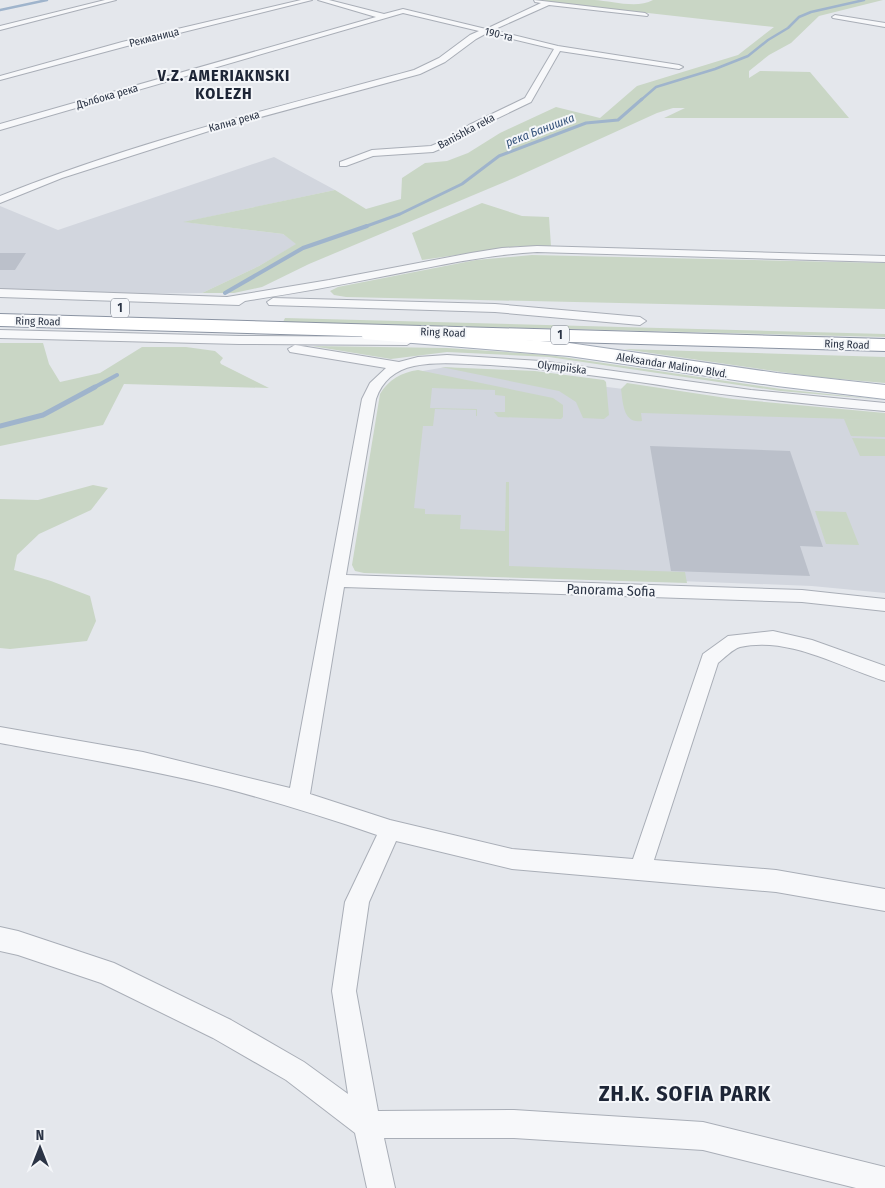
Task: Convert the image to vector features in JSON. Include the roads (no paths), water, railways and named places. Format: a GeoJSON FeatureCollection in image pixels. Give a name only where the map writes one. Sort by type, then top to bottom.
{"type":"FeatureCollection","features":[{"type":"Feature","properties":{"kind":"main road","name":"Ring Road"},"geometry":{"type":"LineString","coordinates":[[0,305],[856,326]]}},
{"type":"Feature","properties":{"kind":"main road","name":"Ring Road"},"geometry":{"type":"LineString","coordinates":[[1,331],[237,333],[885,345]]}},
{"type":"Feature","properties":{"kind":"main road","name":"Aleksandar Malinov Blvd."},"geometry":{"type":"LineString","coordinates":[[237,333],[491,342],[595,353],[799,383],[885,392]]}},
{"type":"Feature","properties":{"kind":"main road"},"geometry":{"type":"LineString","coordinates":[[491,342],[779,342]]}},
{"type":"Feature","properties":{"kind":"street"},"geometry":{"type":"LineString","coordinates":[[0,28],[113,0]]}},
{"type":"Feature","properties":{"kind":"street","name":"Рекманица"},"geometry":{"type":"LineString","coordinates":[[0,78],[125,44],[309,0]]}},
{"type":"Feature","properties":{"kind":"street","name":"190-та"},"geometry":{"type":"LineString","coordinates":[[321,0],[386,17],[403,11],[558,48],[679,67]]}},
{"type":"Feature","properties":{"kind":"street"},"geometry":{"type":"LineString","coordinates":[[534,0],[645,15]]}},
{"type":"Feature","properties":{"kind":"street","name":"Кална река"},"geometry":{"type":"LineString","coordinates":[[0,200],[59,176],[206,129],[293,104],[410,75],[431,66],[473,36],[547,3]]}},
{"type":"Feature","properties":{"kind":"street","name":"Дълбока река"},"geometry":{"type":"LineString","coordinates":[[0,127],[386,17]]}},
{"type":"Feature","properties":{"kind":"street"},"geometry":{"type":"LineString","coordinates":[[835,17],[885,25]]}},
{"type":"Feature","properties":{"kind":"street","name":"Banishka reka"},"geometry":{"type":"LineString","coordinates":[[343,164],[372,153],[433,149],[451,141],[472,127],[528,100],[558,48]]}},
{"type":"Feature","properties":{"kind":"street"},"geometry":{"type":"LineString","coordinates":[[229,300],[329,284],[502,251],[537,249],[885,258]]}},
{"type":"Feature","properties":{"kind":"street"},"geometry":{"type":"LineString","coordinates":[[329,284],[322,289],[320,294],[322,299],[332,304]]}},
{"type":"Feature","properties":{"kind":"street"},"geometry":{"type":"LineString","coordinates":[[0,293],[495,308],[640,321]]}},
{"type":"Feature","properties":{"kind":"street","name":"Olympiiska"},"geometry":{"type":"LineString","coordinates":[[237,333],[400,366],[421,361],[445,359],[523,362],[740,393],[885,406]]}},
{"type":"Feature","properties":{"kind":"street"},"geometry":{"type":"LineString","coordinates":[[298,799],[371,393],[384,375],[400,366]]}},
{"type":"Feature","properties":{"kind":"street","name":"Panorama Sofia"},"geometry":{"type":"LineString","coordinates":[[336,581],[802,596],[885,605]]}},
{"type":"Feature","properties":{"kind":"street"},"geometry":{"type":"LineString","coordinates":[[640,870],[710,659],[734,641],[773,638],[812,647],[885,674]]}},
{"type":"Feature","properties":{"kind":"street"},"geometry":{"type":"LineString","coordinates":[[0,735],[143,761],[219,778],[298,799],[390,830],[512,859],[776,881],[885,900]]}},
{"type":"Feature","properties":{"kind":"street"},"geometry":{"type":"LineString","coordinates":[[381,1188],[367,1125],[344,991],[357,902],[390,830]]}},
{"type":"Feature","properties":{"kind":"street"},"geometry":{"type":"LineString","coordinates":[[0,939],[18,943],[105,972],[222,1029],[295,1072],[367,1125],[514,1124],[703,1136],[885,1182]]}},
{"type":"Feature","properties":{"kind":"waterway"},"geometry":{"type":"LineString","coordinates":[[0,10],[47,0]]}},
{"type":"Feature","properties":{"kind":"waterway","name":"река Банишка"},"geometry":{"type":"LineString","coordinates":[[641,100],[656,87],[715,69],[748,56],[768,40],[788,28],[799,17],[811,12],[864,0]]}},
{"type":"Feature","properties":{"kind":"waterway","name":"река Банишка"},"geometry":{"type":"LineString","coordinates":[[364,227],[400,214],[462,184],[499,156],[586,123],[618,120],[642,99]]}},
{"type":"Feature","properties":{"kind":"waterway","name":"река Банишка"},"geometry":{"type":"LineString","coordinates":[[225,293],[303,248],[367,226]]}},
{"type":"Feature","properties":{"kind":"waterway","name":"река Банишка"},"geometry":{"type":"LineString","coordinates":[[93,388],[117,375]]}},
{"type":"Feature","properties":{"kind":"waterway","name":"река Банишка"},"geometry":{"type":"LineString","coordinates":[[0,426],[43,415],[95,387]]}},
{"type":"Feature","properties":{"kind":"district","name":"V.Z. AMERIAKNSKI KOLEZH"},"geometry":{"type":"Point","coordinates":[224,84]}},
{"type":"Feature","properties":{"kind":"district","name":"ZH.K. SOFIA PARK"},"geometry":{"type":"Point","coordinates":[685,1093]}}]}
